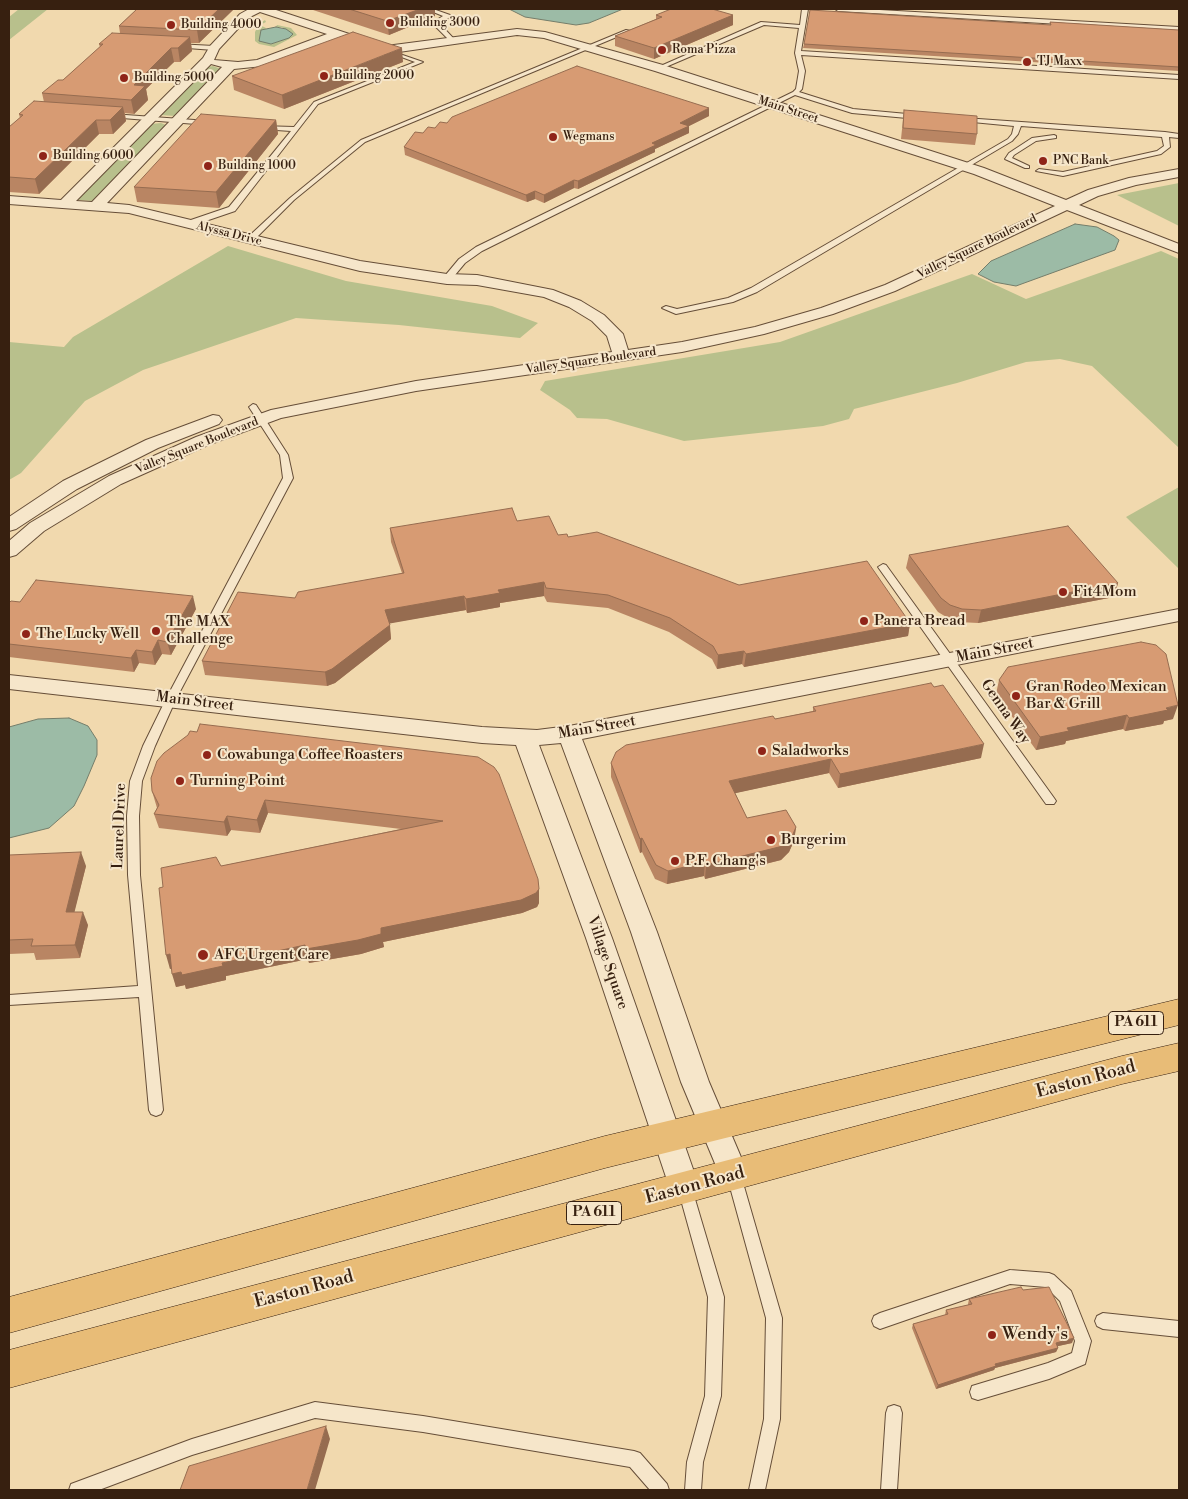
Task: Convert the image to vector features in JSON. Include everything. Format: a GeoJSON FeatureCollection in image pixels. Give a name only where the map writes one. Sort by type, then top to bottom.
{"type":"FeatureCollection","features":[{"type":"Feature","properties":{"kind":"highway","name":"PA 611"},"geometry":{"type":"LineString","coordinates":[[9,1315],[358,1218],[667,1137],[1179,1012]]}},
{"type":"Feature","properties":{"kind":"highway","name":"Easton Road"},"geometry":{"type":"LineString","coordinates":[[9,1369],[734,1176],[1122,1070],[1179,1057]]}},
{"type":"Feature","properties":{"kind":"street"},"geometry":{"type":"LineString","coordinates":[[65,204],[211,54],[244,16],[257,9]]}},
{"type":"Feature","properties":{"kind":"street"},"geometry":{"type":"LineString","coordinates":[[263,9],[385,50]]}},
{"type":"Feature","properties":{"kind":"street","name":"Main Street"},"geometry":{"type":"LineString","coordinates":[[385,50],[509,33],[531,32],[659,68],[965,167],[1179,249]]}},
{"type":"Feature","properties":{"kind":"street"},"geometry":{"type":"LineString","coordinates":[[211,54],[230,66],[259,63],[338,34]]}},
{"type":"Feature","properties":{"kind":"street"},"geometry":{"type":"LineString","coordinates":[[96,206],[230,66]]}},
{"type":"Feature","properties":{"kind":"street","name":"Valley Square Boulevard"},"geometry":{"type":"LineString","coordinates":[[1029,205],[1102,177],[1179,162]]}},
{"type":"Feature","properties":{"kind":"street","name":"Valley Square Boulevard"},"geometry":{"type":"LineString","coordinates":[[615,348],[689,346],[749,333],[834,309],[913,278],[1064,204],[1114,186],[1179,173]]}},
{"type":"Feature","properties":{"kind":"street","name":"Alyssa Drive"},"geometry":{"type":"LineString","coordinates":[[9,200],[128,209],[360,266],[447,279],[467,286],[548,304],[575,319],[615,348]]}},
{"type":"Feature","properties":{"kind":"street","name":"Valley Square Boulevard"},"geometry":{"type":"LineString","coordinates":[[9,525],[70,485],[130,454],[174,435],[257,413],[298,408],[407,388],[615,348],[730,323],[808,302],[901,267],[1003,217]]}},
{"type":"Feature","properties":{"kind":"street","name":"Valley Square Boulevard"},"geometry":{"type":"LineString","coordinates":[[9,551],[37,527],[115,480],[257,413]]}},
{"type":"Feature","properties":{"kind":"street","name":"Main Street"},"geometry":{"type":"LineString","coordinates":[[9,682],[483,736],[524,738],[569,734],[1179,615]]}},
{"type":"Feature","properties":{"kind":"street"},"geometry":{"type":"LineString","coordinates":[[569,734],[644,932],[695,1082],[734,1176]]}},
{"type":"Feature","properties":{"kind":"street","name":"Village Square"},"geometry":{"type":"LineString","coordinates":[[524,738],[599,938],[685,1189]]}},
{"type":"Feature","properties":{"kind":"lane"},"geometry":{"type":"LineString","coordinates":[[429,9],[448,16],[435,23],[453,40]]}},
{"type":"Feature","properties":{"kind":"lane"},"geometry":{"type":"LineString","coordinates":[[447,279],[462,260],[479,250],[795,93],[799,89],[802,72],[798,53],[805,9]]}},
{"type":"Feature","properties":{"kind":"lane"},"geometry":{"type":"LineString","coordinates":[[838,9],[1179,30]]}},
{"type":"Feature","properties":{"kind":"lane"},"geometry":{"type":"LineString","coordinates":[[659,68],[763,23],[802,28]]}},
{"type":"Feature","properties":{"kind":"lane"},"geometry":{"type":"LineString","coordinates":[[251,238],[292,199],[363,141],[631,30]]}},
{"type":"Feature","properties":{"kind":"lane"},"geometry":{"type":"LineString","coordinates":[[167,46],[211,54]]}},
{"type":"Feature","properties":{"kind":"lane"},"geometry":{"type":"LineString","coordinates":[[188,224],[232,209],[316,103],[420,62],[385,50]]}},
{"type":"Feature","properties":{"kind":"lane"},"geometry":{"type":"LineString","coordinates":[[798,53],[1179,77]]}},
{"type":"Feature","properties":{"kind":"lane"},"geometry":{"type":"LineString","coordinates":[[795,93],[852,111],[922,118]]}},
{"type":"Feature","properties":{"kind":"lane"},"geometry":{"type":"LineString","coordinates":[[100,116],[216,123]]}},
{"type":"Feature","properties":{"kind":"lane"},"geometry":{"type":"LineString","coordinates":[[957,120],[1179,136]]}},
{"type":"Feature","properties":{"kind":"lane"},"geometry":{"type":"LineString","coordinates":[[666,308],[676,312],[748,294],[1013,137],[1018,124]]}},
{"type":"Feature","properties":{"kind":"lane"},"geometry":{"type":"LineString","coordinates":[[253,126],[296,129]]}},
{"type":"Feature","properties":{"kind":"lane"},"geometry":{"type":"LineString","coordinates":[[1040,171],[1063,174],[1159,153],[1167,147],[1165,134]]}},
{"type":"Feature","properties":{"kind":"lane"},"geometry":{"type":"LineString","coordinates":[[1027,167],[1008,159],[1011,154],[1034,139],[1054,136]]}},
{"type":"Feature","properties":{"kind":"lane","name":"Laurel Drive"},"geometry":{"type":"LineString","coordinates":[[156,1110],[134,875],[133,816],[136,781],[149,746],[171,699],[288,478],[284,455],[257,413]]}},
{"type":"Feature","properties":{"kind":"lane","name":"Genna Way"},"geometry":{"type":"LineString","coordinates":[[883,567],[1050,802]]}},
{"type":"Feature","properties":{"kind":"lane"},"geometry":{"type":"LineString","coordinates":[[9,1000],[146,991]]}},
{"type":"Feature","properties":{"kind":"lane"},"geometry":{"type":"LineString","coordinates":[[734,1176],[774,1318],[772,1419],[756,1490]]}},
{"type":"Feature","properties":{"kind":"lane"},"geometry":{"type":"LineString","coordinates":[[685,1189],[716,1298],[713,1396],[695,1462],[693,1490]]}},
{"type":"Feature","properties":{"kind":"lane"},"geometry":{"type":"LineString","coordinates":[[880,1321],[1010,1277],[1049,1280],[1066,1296],[1083,1340],[1079,1358],[1049,1371],[978,1392]]}},
{"type":"Feature","properties":{"kind":"lane"},"geometry":{"type":"LineString","coordinates":[[1103,1322],[1179,1330]]}},
{"type":"Feature","properties":{"kind":"lane"},"geometry":{"type":"LineString","coordinates":[[77,1490],[192,1447],[315,1410],[423,1424],[634,1459],[661,1490]]}},
{"type":"Feature","properties":{"kind":"lane"},"geometry":{"type":"LineString","coordinates":[[889,1490],[894,1413]]}},
{"type":"Feature","properties":{"kind":"green space"},"geometry":{"type":"Polygon","coordinates":[[[19,9],[48,9],[9,40],[9,17],[19,9]]]}},
{"type":"Feature","properties":{"kind":"green space"},"geometry":{"type":"Polygon","coordinates":[[[265,20],[266,22],[260,25],[266,28],[259,40],[271,44],[291,36],[282,27],[276,27],[277,25],[291,28],[297,35],[274,47],[259,44],[255,41],[255,32],[259,24],[265,20]]]}},
{"type":"Feature","properties":{"kind":"green space"},"geometry":{"type":"Polygon","coordinates":[[[213,66],[221,69],[175,116],[160,115],[208,67],[213,66]]]}},
{"type":"Feature","properties":{"kind":"green space"},"geometry":{"type":"Polygon","coordinates":[[[161,123],[166,125],[93,201],[79,200],[78,198],[151,124],[161,123]]]}},
{"type":"Feature","properties":{"kind":"green space"},"geometry":{"type":"Polygon","coordinates":[[[1179,183],[1179,226],[1117,195],[1179,183]]]}},
{"type":"Feature","properties":{"kind":"green space"},"geometry":{"type":"Polygon","coordinates":[[[228,246],[346,281],[492,306],[538,323],[520,338],[399,325],[296,318],[143,370],[85,401],[21,473],[9,480],[9,342],[64,347],[73,337],[228,246]]]}},
{"type":"Feature","properties":{"kind":"green space"},"geometry":{"type":"Polygon","coordinates":[[[1161,251],[1179,259],[1179,448],[1092,366],[1060,359],[1026,362],[957,383],[854,409],[849,419],[823,426],[684,441],[607,419],[577,418],[570,410],[540,390],[545,381],[780,342],[972,274],[1026,299],[1161,251]]]}},
{"type":"Feature","properties":{"kind":"green space"},"geometry":{"type":"Polygon","coordinates":[[[1179,487],[1179,569],[1126,517],[1179,487]]]}},
{"type":"Feature","properties":{"kind":"shaded area"},"geometry":{"type":"Polygon","coordinates":[[[509,9],[623,9],[589,23],[576,25],[525,17],[509,9]]]}},
{"type":"Feature","properties":{"kind":"shaded area"},"geometry":{"type":"Polygon","coordinates":[[[276,27],[286,29],[293,34],[289,38],[271,44],[259,41],[261,30],[276,27]]]}},
{"type":"Feature","properties":{"kind":"shaded area"},"geometry":{"type":"Polygon","coordinates":[[[1075,224],[1097,227],[1114,236],[1119,240],[1115,250],[1016,286],[994,282],[978,274],[991,261],[1075,224]]]}},
{"type":"Feature","properties":{"kind":"shaded area"},"geometry":{"type":"Polygon","coordinates":[[[69,718],[88,726],[97,740],[97,755],[74,806],[49,828],[9,838],[9,727],[38,719],[69,718]]]}},
{"type":"Feature","properties":{"kind":"building"},"geometry":{"type":"Polygon","coordinates":[[[137,9],[219,9],[197,30],[119,26],[137,9]]]}},
{"type":"Feature","properties":{"kind":"building"},"geometry":{"type":"Polygon","coordinates":[[[349,9],[420,9],[387,21],[349,9]]]}},
{"type":"Feature","properties":{"kind":"building"},"geometry":{"type":"Polygon","coordinates":[[[671,9],[712,9],[733,15],[654,48],[615,36],[662,17],[656,15],[671,9]]]}},
{"type":"Feature","properties":{"kind":"building"},"geometry":{"type":"Polygon","coordinates":[[[810,10],[1051,25],[1050,22],[1179,30],[1179,67],[804,44],[810,10]]]}},
{"type":"Feature","properties":{"kind":"building"},"geometry":{"type":"Polygon","coordinates":[[[353,32],[402,48],[282,95],[232,76],[353,32]]]}},
{"type":"Feature","properties":{"kind":"building"},"geometry":{"type":"Polygon","coordinates":[[[112,33],[190,37],[178,48],[171,48],[134,85],[145,86],[131,100],[42,93],[58,80],[63,80],[103,44],[99,44],[112,33]]]}},
{"type":"Feature","properties":{"kind":"building","name":"Wegmans"},"geometry":{"type":"Polygon","coordinates":[[[577,66],[709,108],[680,123],[689,126],[652,143],[656,145],[544,195],[535,191],[526,195],[404,147],[415,132],[423,133],[428,127],[435,128],[440,122],[447,123],[452,117],[577,66]]]}},
{"type":"Feature","properties":{"kind":"building","name":"Building 6000"},"geometry":{"type":"Polygon","coordinates":[[[34,101],[123,107],[110,120],[96,120],[35,179],[9,177],[9,127],[23,115],[19,114],[34,101]]]}},
{"type":"Feature","properties":{"kind":"building"},"geometry":{"type":"Polygon","coordinates":[[[904,110],[977,116],[977,134],[903,128],[904,110]]]}},
{"type":"Feature","properties":{"kind":"building","name":"Building 1000"},"geometry":{"type":"Polygon","coordinates":[[[201,114],[276,120],[216,192],[134,187],[201,114]]]}},
{"type":"Feature","properties":{"kind":"building"},"geometry":{"type":"Polygon","coordinates":[[[512,508],[517,521],[549,516],[558,535],[567,534],[568,537],[597,532],[739,585],[867,561],[910,623],[746,654],[744,651],[718,655],[713,646],[670,618],[608,595],[546,588],[544,582],[498,590],[500,593],[466,599],[464,596],[385,610],[390,625],[332,669],[325,672],[202,661],[238,592],[295,598],[298,592],[404,573],[390,528],[512,508]]]}},
{"type":"Feature","properties":{"kind":"building"},"geometry":{"type":"Polygon","coordinates":[[[1068,526],[1118,583],[981,610],[962,609],[950,605],[941,598],[909,555],[1068,526]]]}},
{"type":"Feature","properties":{"kind":"building"},"geometry":{"type":"Polygon","coordinates":[[[36,580],[193,596],[167,642],[158,640],[152,652],[136,650],[131,658],[9,644],[9,603],[11,601],[20,602],[36,580]]]}},
{"type":"Feature","properties":{"kind":"building"},"geometry":{"type":"Polygon","coordinates":[[[1141,642],[1156,645],[1166,654],[1178,705],[1166,708],[1168,710],[1129,718],[1127,715],[1067,728],[1069,731],[1040,737],[999,680],[1008,667],[1141,642]]]}},
{"type":"Feature","properties":{"kind":"building"},"geometry":{"type":"Polygon","coordinates":[[[931,683],[934,687],[943,685],[984,744],[840,774],[831,759],[729,781],[747,818],[786,810],[796,827],[791,839],[783,846],[706,865],[705,862],[668,871],[656,865],[642,838],[640,839],[611,763],[616,752],[626,745],[773,716],[775,719],[816,711],[813,707],[931,683]]]}},
{"type":"Feature","properties":{"kind":"building"},"geometry":{"type":"Polygon","coordinates":[[[200,724],[478,757],[494,767],[499,774],[538,879],[539,889],[536,893],[521,900],[381,928],[381,934],[358,940],[306,949],[305,945],[222,963],[223,966],[182,975],[181,972],[172,974],[170,954],[166,955],[159,888],[163,887],[161,868],[216,857],[221,866],[443,821],[265,800],[257,820],[227,816],[224,822],[154,814],[159,805],[152,791],[151,778],[157,761],[164,753],[188,735],[190,731],[197,732],[200,724]]]}},
{"type":"Feature","properties":{"kind":"building"},"geometry":{"type":"Polygon","coordinates":[[[81,852],[66,912],[83,912],[75,945],[31,946],[33,939],[9,940],[9,855],[81,852]]]}},
{"type":"Feature","properties":{"kind":"building","name":"Wendy's"},"geometry":{"type":"Polygon","coordinates":[[[1021,1287],[1023,1290],[1049,1287],[1074,1338],[1056,1343],[1058,1348],[995,1364],[996,1366],[938,1385],[913,1324],[948,1314],[946,1310],[972,1304],[969,1299],[1021,1287]]]}},
{"type":"Feature","properties":{"kind":"building"},"geometry":{"type":"Polygon","coordinates":[[[326,1426],[307,1490],[180,1490],[189,1466],[326,1426]]]}},
{"type":"Feature","properties":{"kind":"place","name":"Building 3000"},"geometry":{"type":"Point","coordinates":[390,23]}},
{"type":"Feature","properties":{"kind":"place","name":"Building 4000"},"geometry":{"type":"Point","coordinates":[171,25]}},
{"type":"Feature","properties":{"kind":"place","name":"Roma Pizza"},"geometry":{"type":"Point","coordinates":[662,50]}},
{"type":"Feature","properties":{"kind":"place","name":"TJ Maxx"},"geometry":{"type":"Point","coordinates":[1027,62]}},
{"type":"Feature","properties":{"kind":"place","name":"Building 2000"},"geometry":{"type":"Point","coordinates":[324,76]}},
{"type":"Feature","properties":{"kind":"place","name":"Building 5000"},"geometry":{"type":"Point","coordinates":[124,78]}},
{"type":"Feature","properties":{"kind":"place","name":"Wegmans"},"geometry":{"type":"Point","coordinates":[553,137]}},
{"type":"Feature","properties":{"kind":"place","name":"Building 6000"},"geometry":{"type":"Point","coordinates":[43,156]}},
{"type":"Feature","properties":{"kind":"place","name":"PNC Bank"},"geometry":{"type":"Point","coordinates":[1043,161]}},
{"type":"Feature","properties":{"kind":"place","name":"Building 1000"},"geometry":{"type":"Point","coordinates":[208,166]}},
{"type":"Feature","properties":{"kind":"place","name":"Fit4Mom"},"geometry":{"type":"Point","coordinates":[1063,592]}},
{"type":"Feature","properties":{"kind":"place","name":"Panera Bread"},"geometry":{"type":"Point","coordinates":[864,621]}},
{"type":"Feature","properties":{"kind":"place","name":"The MAX Challenge"},"geometry":{"type":"Point","coordinates":[156,631]}},
{"type":"Feature","properties":{"kind":"place","name":"The Lucky Well"},"geometry":{"type":"Point","coordinates":[26,634]}},
{"type":"Feature","properties":{"kind":"place","name":"Gran Rodeo Mexican Bar & Grill"},"geometry":{"type":"Point","coordinates":[1016,696]}},
{"type":"Feature","properties":{"kind":"place","name":"Saladworks"},"geometry":{"type":"Point","coordinates":[762,751]}},
{"type":"Feature","properties":{"kind":"place","name":"Cowabunga Coffee Roasters"},"geometry":{"type":"Point","coordinates":[207,755]}},
{"type":"Feature","properties":{"kind":"place","name":"Turning Point"},"geometry":{"type":"Point","coordinates":[180,781]}},
{"type":"Feature","properties":{"kind":"place","name":"Burgerim"},"geometry":{"type":"Point","coordinates":[771,840]}},
{"type":"Feature","properties":{"kind":"place","name":"P.F. Chang's"},"geometry":{"type":"Point","coordinates":[675,861]}},
{"type":"Feature","properties":{"kind":"place","name":"AFC Urgent Care"},"geometry":{"type":"Point","coordinates":[203,955]}},
{"type":"Feature","properties":{"kind":"place","name":"Wendy's"},"geometry":{"type":"Point","coordinates":[992,1335]}}]}
